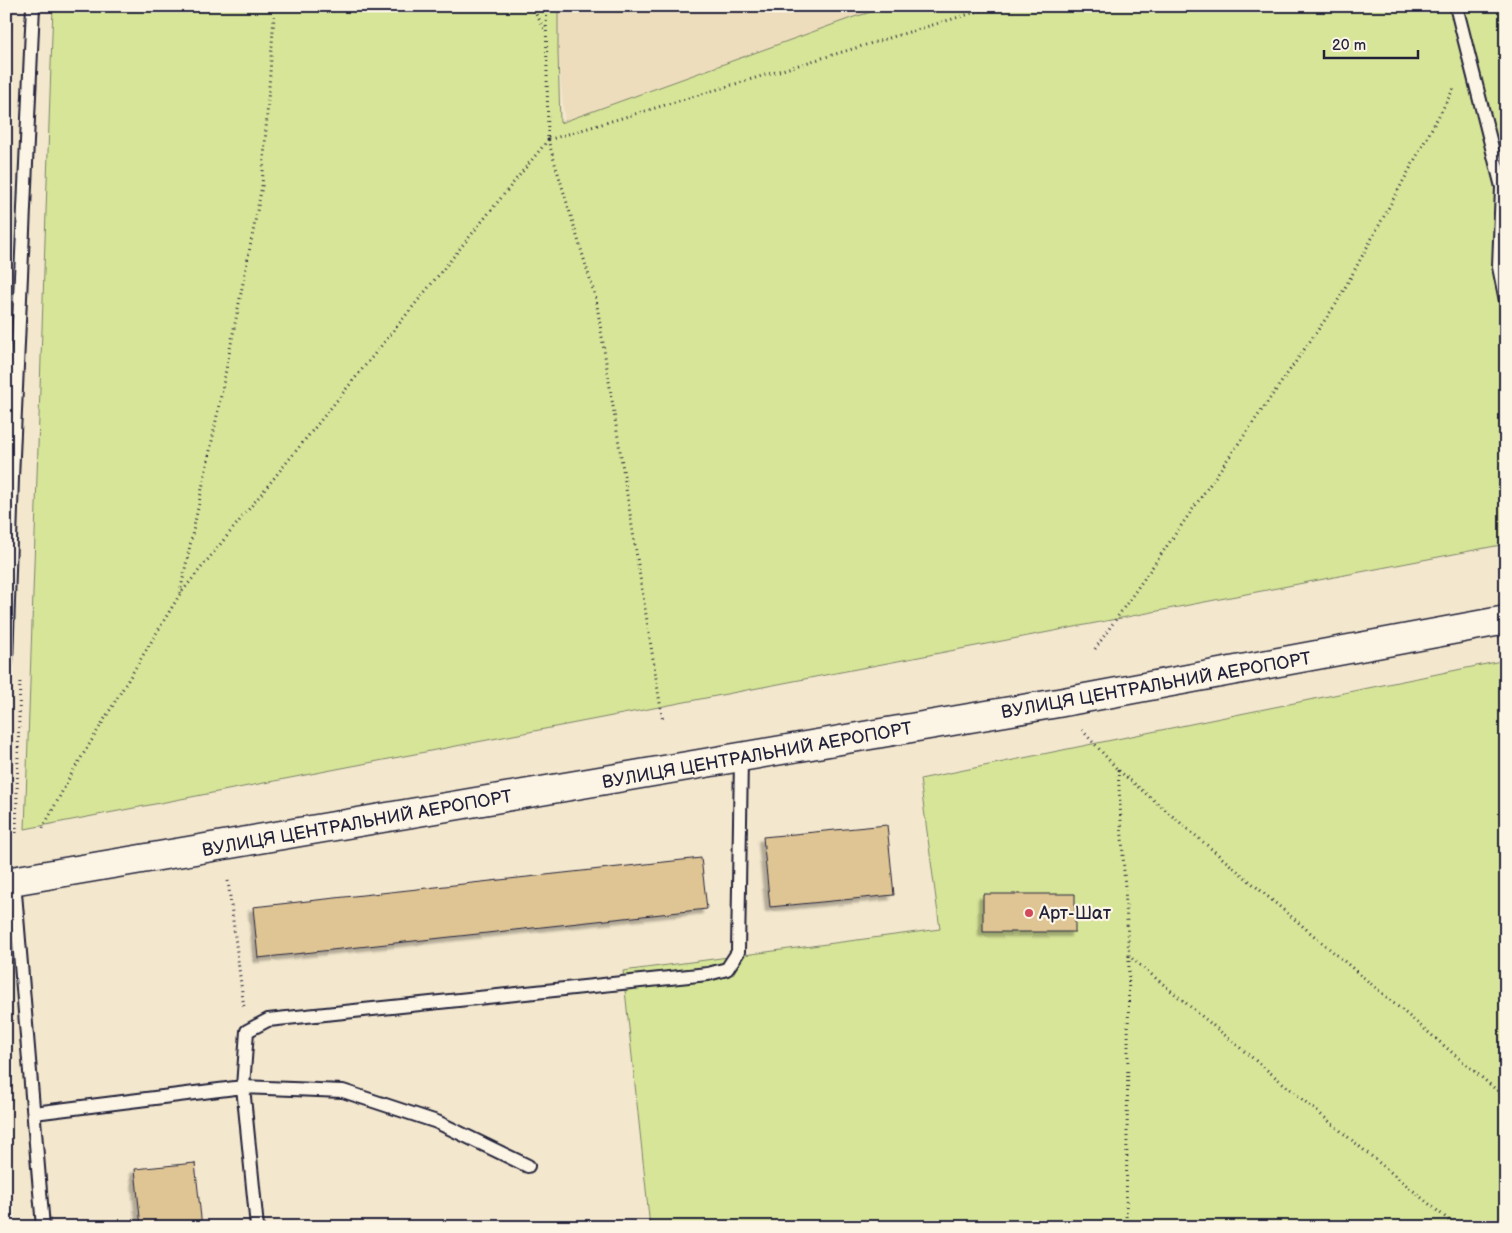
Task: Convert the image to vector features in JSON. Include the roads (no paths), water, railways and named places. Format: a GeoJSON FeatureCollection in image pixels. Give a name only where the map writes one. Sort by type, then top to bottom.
{"type":"FeatureCollection","features":[{"type":"Feature","properties":{"kind":"street","name":"ВУЛИЦЯ ЦЕНТРАЛЬНИЙ АЕРОПОРТ"},"geometry":{"type":"LineString","coordinates":[[10,881],[1058,703],[1506,620]]}},
{"type":"Feature","properties":{"kind":"lane"},"geometry":{"type":"LineString","coordinates":[[6,663],[12,478],[33,6]]}},
{"type":"Feature","properties":{"kind":"lane"},"geometry":{"type":"LineString","coordinates":[[1456,6],[1504,191],[1499,267],[1506,301]]}},
{"type":"Feature","properties":{"kind":"lane"},"geometry":{"type":"LineString","coordinates":[[258,1227],[243,1087],[247,1031],[268,1020],[708,974],[727,968],[738,952],[741,758]]}},
{"type":"Feature","properties":{"kind":"lane"},"geometry":{"type":"LineString","coordinates":[[10,881],[34,1113],[43,1227]]}},
{"type":"Feature","properties":{"kind":"lane"},"geometry":{"type":"LineString","coordinates":[[34,1113],[243,1087],[343,1091],[438,1122],[528,1166]]}},
{"type":"Feature","properties":{"kind":"place","name":"Арт-Шат"},"geometry":{"type":"Point","coordinates":[1029,913]}}]}
